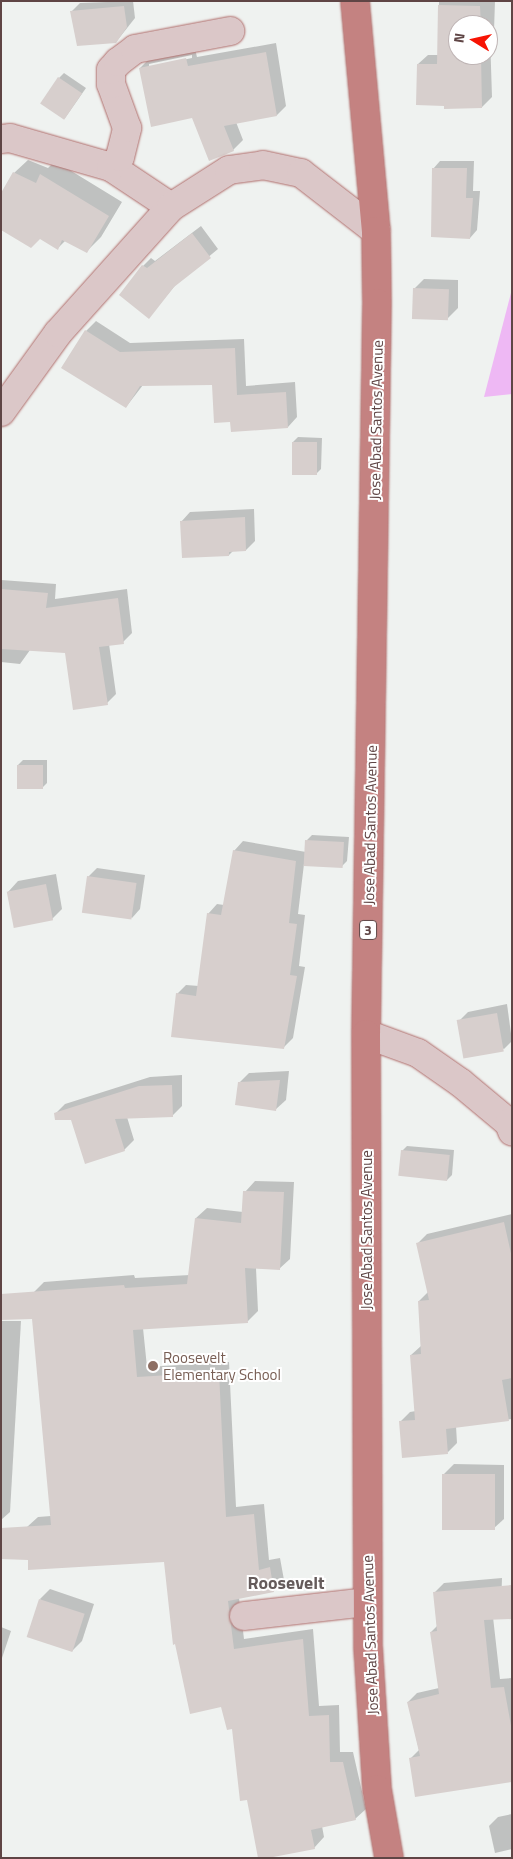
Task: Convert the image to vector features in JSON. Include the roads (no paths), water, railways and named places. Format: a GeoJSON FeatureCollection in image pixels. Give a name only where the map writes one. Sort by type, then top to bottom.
{"type":"FeatureCollection","features":[{"type":"Feature","properties":{"kind":"highway","name":"Jose Abad Santos Avenue"},"geometry":{"type":"LineString","coordinates":[[355,1],[376,231],[377,303],[366,1034],[367,1602],[377,1789],[389,1858]]}},
{"type":"Feature","properties":{"kind":"street"},"geometry":{"type":"LineString","coordinates":[[111,167],[120,157],[127,128],[111,84],[111,70],[135,49],[230,31]]}},
{"type":"Feature","properties":{"kind":"street"},"geometry":{"type":"LineString","coordinates":[[1,139],[10,138],[111,167],[171,206]]}},
{"type":"Feature","properties":{"kind":"street"},"geometry":{"type":"LineString","coordinates":[[1,412],[58,333],[171,206],[229,170],[263,165],[301,173],[376,231]]}},
{"type":"Feature","properties":{"kind":"street"},"geometry":{"type":"LineString","coordinates":[[366,1034],[418,1053],[468,1089],[509,1123],[512,1131]]}},
{"type":"Feature","properties":{"kind":"street"},"geometry":{"type":"LineString","coordinates":[[244,1616],[367,1602]]}},
{"type":"Feature","properties":{"kind":"place","name":"Roosevelt Elementary School"},"geometry":{"type":"Point","coordinates":[153,1366]}},
{"type":"Feature","properties":{"kind":"district","name":"Roosevelt"},"geometry":{"type":"Point","coordinates":[286,1583]}}]}
